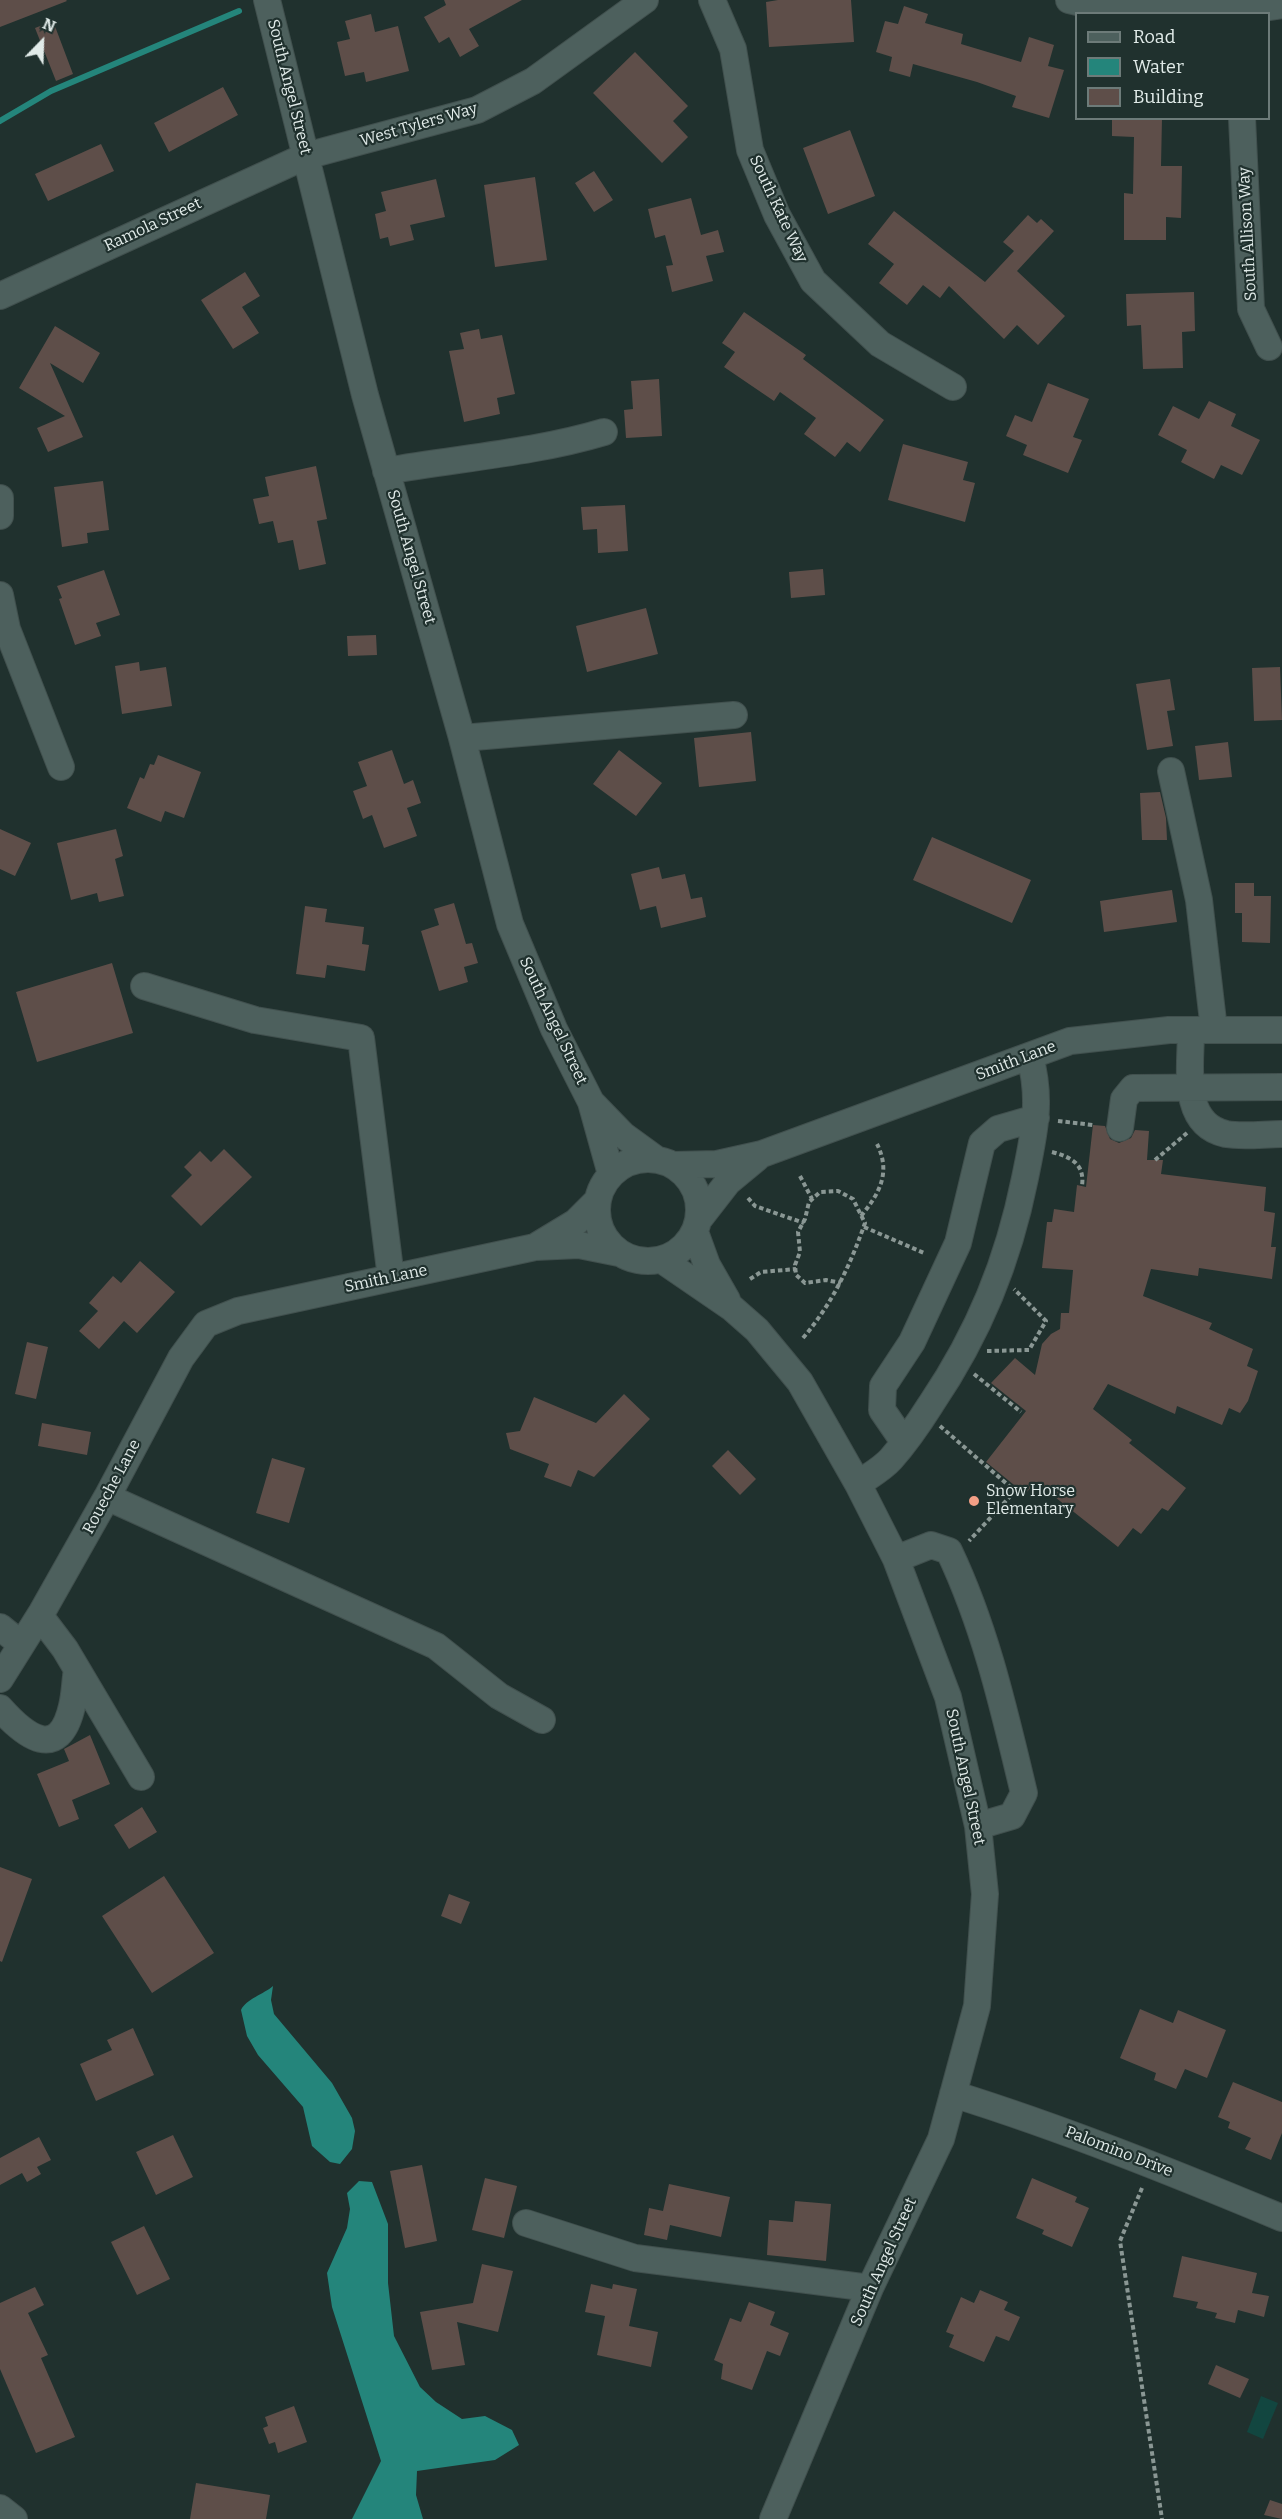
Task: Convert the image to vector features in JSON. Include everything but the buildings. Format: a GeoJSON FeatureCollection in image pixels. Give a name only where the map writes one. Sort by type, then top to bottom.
{"type":"FeatureCollection","features":[{"type":"Feature","properties":{"kind":"street","name":"South Angel Street"},"geometry":{"type":"LineString","coordinates":[[267,0],[387,471],[462,738],[510,924],[554,1029],[591,1102],[611,1174]]}},
{"type":"Feature","properties":{"kind":"street","name":"West Tylers Way"},"geometry":{"type":"LineString","coordinates":[[306,156],[404,132],[477,110],[533,81],[645,0]]}},
{"type":"Feature","properties":{"kind":"street","name":"South Kate Way"},"geometry":{"type":"LineString","coordinates":[[712,0],[733,49],[750,150],[777,215],[813,281],[880,344],[953,387]]}},
{"type":"Feature","properties":{"kind":"street"},"geometry":{"type":"LineString","coordinates":[[1069,0],[1082,3],[1222,12]]}},
{"type":"Feature","properties":{"kind":"street"},"geometry":{"type":"LineString","coordinates":[[1243,12],[1282,5]]}},
{"type":"Feature","properties":{"kind":"street","name":"South Allison Way"},"geometry":{"type":"LineString","coordinates":[[1242,120],[1251,309],[1269,346]]}},
{"type":"Feature","properties":{"kind":"street","name":"Ramola Street"},"geometry":{"type":"LineString","coordinates":[[0,296],[306,156]]}},
{"type":"Feature","properties":{"kind":"street"},"geometry":{"type":"LineString","coordinates":[[387,471],[563,444],[604,432]]}},
{"type":"Feature","properties":{"kind":"street"},"geometry":{"type":"LineString","coordinates":[[0,498],[0,516]]}},
{"type":"Feature","properties":{"kind":"street"},"geometry":{"type":"LineString","coordinates":[[0,595],[7,629],[61,767]]}},
{"type":"Feature","properties":{"kind":"street"},"geometry":{"type":"LineString","coordinates":[[462,738],[734,715]]}},
{"type":"Feature","properties":{"kind":"street"},"geometry":{"type":"LineString","coordinates":[[1171,771],[1199,900],[1203,1030],[1191,1087],[1191,1103],[1206,1126],[1226,1134],[1282,1134]]}},
{"type":"Feature","properties":{"kind":"street"},"geometry":{"type":"LineString","coordinates":[[144,986],[255,1020],[361,1038],[391,1278]]}},
{"type":"Feature","properties":{"kind":"street","name":"Smith Lane"},"geometry":{"type":"LineString","coordinates":[[665,1162],[717,1164],[762,1154],[1070,1041],[1203,1030],[1282,1030]]}},
{"type":"Feature","properties":{"kind":"street"},"geometry":{"type":"LineString","coordinates":[[858,1484],[889,1461],[904,1442],[961,1359],[992,1293],[1014,1231],[1044,1119],[1030,1057]]}},
{"type":"Feature","properties":{"kind":"street"},"geometry":{"type":"LineString","coordinates":[[1120,1128],[1124,1099],[1133,1088],[1282,1087]]}},
{"type":"Feature","properties":{"kind":"street","name":"South Angel Street"},"geometry":{"type":"LineString","coordinates":[[591,1102],[623,1135],[665,1162]]}},
{"type":"Feature","properties":{"kind":"street"},"geometry":{"type":"LineString","coordinates":[[904,1442],[882,1410],[884,1386],[912,1342],[958,1243],[982,1143],[998,1129],[1044,1119]]}},
{"type":"Feature","properties":{"kind":"street","name":"Smith Lane"},"geometry":{"type":"LineString","coordinates":[[697,1225],[728,1182],[762,1154]]}},
{"type":"Feature","properties":{"kind":"street"},"geometry":{"type":"LineString","coordinates":[[640,1159],[665,1162],[686,1175],[696,1189],[700,1203],[697,1225],[687,1245],[676,1254],[662,1260],[647,1262],[632,1260],[619,1253],[600,1229],[597,1215],[598,1200],[611,1174],[623,1165],[640,1159]]}},
{"type":"Feature","properties":{"kind":"street","name":"Smith Lane"},"geometry":{"type":"LineString","coordinates":[[535,1247],[576,1222],[598,1200]]}},
{"type":"Feature","properties":{"kind":"street","name":"South Angel Street"},"geometry":{"type":"LineString","coordinates":[[697,1225],[707,1265],[732,1308]]}},
{"type":"Feature","properties":{"kind":"street","name":"Smith Lane"},"geometry":{"type":"LineString","coordinates":[[238,1311],[535,1247],[579,1245],[619,1253]]}},
{"type":"Feature","properties":{"kind":"street","name":"South Angel Street"},"geometry":{"type":"LineString","coordinates":[[662,1260],[732,1308],[757,1330],[800,1382],[834,1437],[858,1484],[896,1559],[948,1696],[978,1826],[985,1893],[977,2006],[941,2139],[870,2288],[773,2519]]}},
{"type":"Feature","properties":{"kind":"street","name":"Roueche Lane"},"geometry":{"type":"LineString","coordinates":[[0,1679],[40,1616],[181,1358],[206,1324],[238,1311]]}},
{"type":"Feature","properties":{"kind":"street"},"geometry":{"type":"LineString","coordinates":[[107,1497],[436,1646],[499,1696],[542,1720]]}},
{"type":"Feature","properties":{"kind":"street"},"geometry":{"type":"LineString","coordinates":[[896,1559],[931,1545],[949,1551],[964,1584],[996,1674],[1024,1793],[1012,1816],[978,1826]]}},
{"type":"Feature","properties":{"kind":"street"},"geometry":{"type":"LineString","coordinates":[[40,1616],[77,1669],[141,1777]]}},
{"type":"Feature","properties":{"kind":"street"},"geometry":{"type":"LineString","coordinates":[[0,1627],[21,1644]]}},
{"type":"Feature","properties":{"kind":"street"},"geometry":{"type":"LineString","coordinates":[[0,1708],[33,1738],[40,1741],[53,1736],[68,1717],[77,1669]]}},
{"type":"Feature","properties":{"kind":"street","name":"Palomino Drive"},"geometry":{"type":"LineString","coordinates":[[953,2094],[1021,2115],[1151,2164],[1282,2218]]}},
{"type":"Feature","properties":{"kind":"street"},"geometry":{"type":"LineString","coordinates":[[526,2223],[635,2258],[870,2288]]}},
{"type":"Feature","properties":{"kind":"street"},"geometry":{"type":"LineString","coordinates":[[0,2508],[14,2519]]}},
{"type":"Feature","properties":{"kind":"path"},"geometry":{"type":"LineString","coordinates":[[1044,1119],[1093,1125]]}},
{"type":"Feature","properties":{"kind":"path"},"geometry":{"type":"LineString","coordinates":[[1155,1160],[1187,1133]]}},
{"type":"Feature","properties":{"kind":"path"},"geometry":{"type":"LineString","coordinates":[[861,1216],[877,1197],[883,1177],[884,1158],[877,1144]]}},
{"type":"Feature","properties":{"kind":"path"},"geometry":{"type":"LineString","coordinates":[[1048,1150],[1068,1156],[1077,1163],[1083,1174],[1082,1186]]}},
{"type":"Feature","properties":{"kind":"path"},"geometry":{"type":"LineString","coordinates":[[800,1176],[812,1199]]}},
{"type":"Feature","properties":{"kind":"path"},"geometry":{"type":"LineString","coordinates":[[803,1338],[822,1316],[841,1283],[864,1227],[853,1199],[838,1191],[820,1192],[808,1202],[804,1223],[798,1232],[800,1252],[796,1275],[805,1283],[826,1280],[841,1283]]}},
{"type":"Feature","properties":{"kind":"path"},"geometry":{"type":"LineString","coordinates":[[748,1198],[755,1206],[804,1223]]}},
{"type":"Feature","properties":{"kind":"path"},"geometry":{"type":"LineString","coordinates":[[864,1227],[924,1253]]}},
{"type":"Feature","properties":{"kind":"path"},"geometry":{"type":"LineString","coordinates":[[750,1279],[761,1272],[796,1269]]}},
{"type":"Feature","properties":{"kind":"path"},"geometry":{"type":"LineString","coordinates":[[986,1351],[1029,1350],[1046,1321],[1011,1286]]}},
{"type":"Feature","properties":{"kind":"path"},"geometry":{"type":"LineString","coordinates":[[973,1373],[1021,1412]]}},
{"type":"Feature","properties":{"kind":"path"},"geometry":{"type":"LineString","coordinates":[[937,1424],[1015,1491],[967,1544]]}},
{"type":"Feature","properties":{"kind":"path"},"geometry":{"type":"LineString","coordinates":[[1142,2188],[1120,2241],[1162,2519]]}},
{"type":"Feature","properties":{"kind":"shaded area"},"geometry":{"type":"Polygon","coordinates":[[[1261,2396],[1278,2403],[1263,2439],[1247,2432],[1261,2396]]]}},
{"type":"Feature","properties":{"kind":"water"},"geometry":{"type":"Polygon","coordinates":[[[273,1986],[271,2000],[274,2014],[332,2083],[352,2118],[355,2131],[352,2149],[340,2164],[330,2162],[312,2146],[303,2107],[258,2055],[247,2036],[241,2010],[243,2006],[273,1986]]]}},
{"type":"Feature","properties":{"kind":"water"},"geometry":{"type":"Polygon","coordinates":[[[359,2181],[372,2182],[388,2224],[388,2283],[394,2336],[420,2387],[436,2402],[462,2419],[485,2416],[512,2430],[519,2445],[495,2460],[417,2471],[416,2495],[423,2519],[352,2519],[381,2461],[332,2307],[327,2273],[347,2228],[350,2209],[347,2193],[359,2181]]]}},
{"type":"Feature","properties":{"kind":"waterway"},"geometry":{"type":"LineString","coordinates":[[0,121],[51,91],[239,11]]}},
{"type":"Feature","properties":{"kind":"place","name":"Snow Horse Elementary"},"geometry":{"type":"Point","coordinates":[974,1501]}}]}
